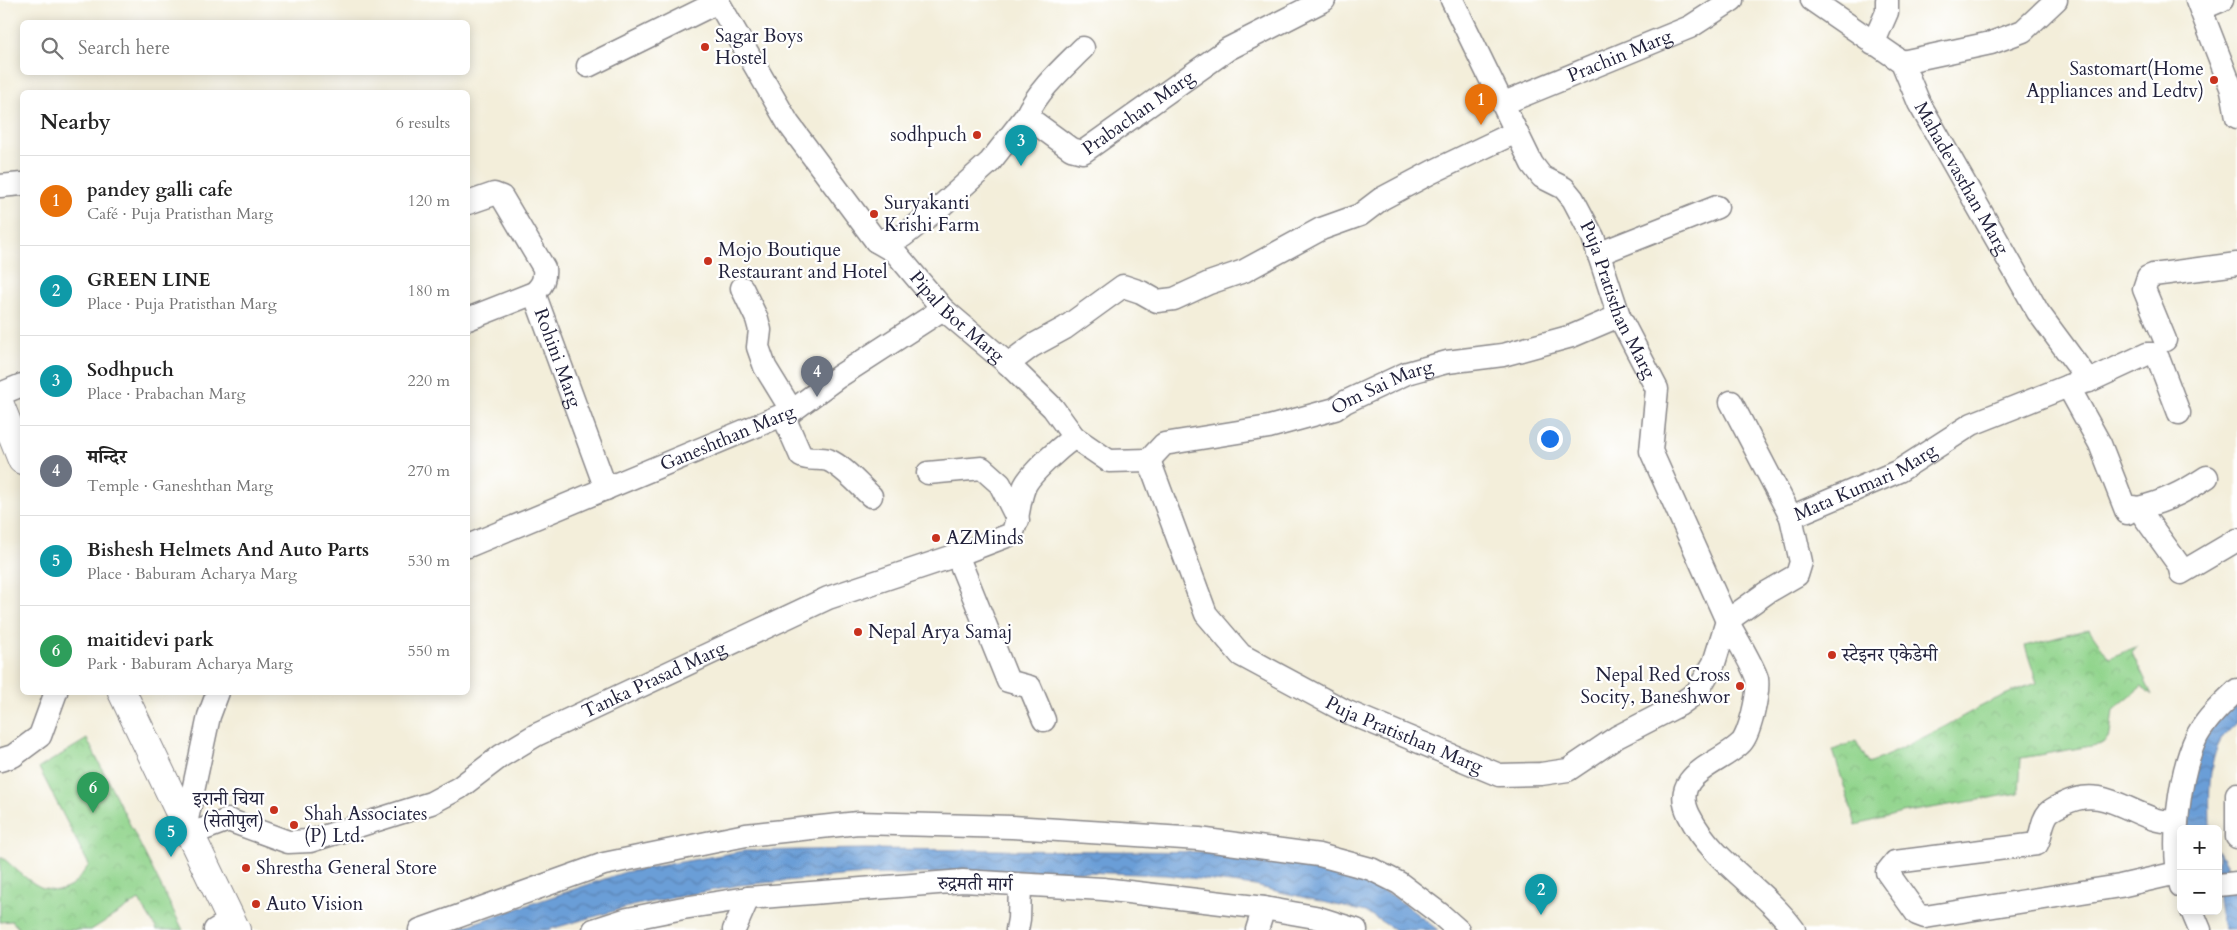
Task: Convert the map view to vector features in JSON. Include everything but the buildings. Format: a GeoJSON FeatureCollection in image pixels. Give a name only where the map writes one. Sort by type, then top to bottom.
{"type":"FeatureCollection","features":[{"type":"Feature","properties":{"kind":"main road"},"geometry":{"type":"LineString","coordinates":[[0,406],[20,455]]}},
{"type":"Feature","properties":{"kind":"main road"},"geometry":{"type":"LineString","coordinates":[[123,695],[188,829],[228,926]]}},
{"type":"Feature","properties":{"kind":"street","name":"Prabachan Marg"},"geometry":{"type":"LineString","coordinates":[[1026,116],[1070,149],[1083,152],[1228,49],[1324,0]]}},
{"type":"Feature","properties":{"kind":"street","name":"Puja Pratisthan Marg"},"geometry":{"type":"LineString","coordinates":[[1452,0],[1504,103],[1516,132],[1542,177],[1564,188],[1573,199],[1593,237],[1619,316],[1657,388],[1651,451],[1727,621],[1757,678],[1751,721],[1742,743],[1702,769],[1689,782],[1685,790],[1684,799],[1689,815],[1710,845],[1738,875],[1783,915],[1794,930]]}},
{"type":"Feature","properties":{"kind":"street","name":"Prachin Marg"},"geometry":{"type":"LineString","coordinates":[[1504,103],[1690,27],[1732,0]]}},
{"type":"Feature","properties":{"kind":"street"},"geometry":{"type":"LineString","coordinates":[[1812,0],[1873,44],[1902,62],[1991,43],[2023,31],[2056,0]]}},
{"type":"Feature","properties":{"kind":"street"},"geometry":{"type":"LineString","coordinates":[[1873,44],[1887,12],[1887,0]]}},
{"type":"Feature","properties":{"kind":"street"},"geometry":{"type":"LineString","coordinates":[[2222,0],[2199,4],[2232,90],[2237,116]]}},
{"type":"Feature","properties":{"kind":"street"},"geometry":{"type":"LineString","coordinates":[[588,66],[717,1]]}},
{"type":"Feature","properties":{"kind":"street","name":"Pipal Bot Marg"},"geometry":{"type":"LineString","coordinates":[[717,1],[788,123],[876,242],[895,252],[943,309],[1008,364],[1053,408],[1074,437],[1109,461],[1148,460]]}},
{"type":"Feature","properties":{"kind":"street"},"geometry":{"type":"LineString","coordinates":[[876,242],[903,236],[941,206],[990,162],[1026,116],[1035,98],[1083,48]]}},
{"type":"Feature","properties":{"kind":"street","name":"Mahadevasthan Marg"},"geometry":{"type":"LineString","coordinates":[[1902,62],[1919,103],[2078,384],[2127,513],[2134,507],[2138,508]]}},
{"type":"Feature","properties":{"kind":"street"},"geometry":{"type":"LineString","coordinates":[[1008,364],[1032,346],[1065,328],[1123,286],[1141,292],[1157,301],[1174,299],[1209,283],[1244,271],[1321,229],[1360,215],[1381,199],[1432,172],[1516,132]]}},
{"type":"Feature","properties":{"kind":"street"},"geometry":{"type":"LineString","coordinates":[[0,186],[20,184]]}},
{"type":"Feature","properties":{"kind":"street"},"geometry":{"type":"LineString","coordinates":[[470,202],[494,194],[502,197],[507,203],[544,268],[545,277],[540,287],[534,293]]}},
{"type":"Feature","properties":{"kind":"street"},"geometry":{"type":"LineString","coordinates":[[1598,254],[1717,208]]}},
{"type":"Feature","properties":{"kind":"street"},"geometry":{"type":"LineString","coordinates":[[2165,340],[2144,289],[2148,278],[2154,275],[2237,264]]}},
{"type":"Feature","properties":{"kind":"street"},"geometry":{"type":"LineString","coordinates":[[742,288],[757,319],[760,330],[758,346],[765,367],[788,413],[801,456],[806,459],[828,460],[849,475],[871,496]]}},
{"type":"Feature","properties":{"kind":"street","name":"Rohini Marg"},"geometry":{"type":"LineString","coordinates":[[470,318],[534,293],[606,489]]}},
{"type":"Feature","properties":{"kind":"street","name":"Ganeshthan Marg"},"geometry":{"type":"LineString","coordinates":[[470,545],[788,413],[838,377],[943,309]]}},
{"type":"Feature","properties":{"kind":"street","name":"Om Sai Marg"},"geometry":{"type":"LineString","coordinates":[[1148,460],[1164,444],[1269,427],[1335,409],[1345,402],[1407,373],[1447,362],[1503,355],[1572,336],[1619,316]]}},
{"type":"Feature","properties":{"kind":"street","name":"Mata Kumari Marg"},"geometry":{"type":"LineString","coordinates":[[1727,621],[1766,593],[1797,575],[1801,562],[1791,517],[1899,471],[1972,424],[2078,384],[2147,354],[2153,354],[2158,358],[2179,413]]}},
{"type":"Feature","properties":{"kind":"street"},"geometry":{"type":"LineString","coordinates":[[0,394],[20,386]]}},
{"type":"Feature","properties":{"kind":"street"},"geometry":{"type":"LineString","coordinates":[[1731,402],[1791,517]]}},
{"type":"Feature","properties":{"kind":"street"},"geometry":{"type":"LineString","coordinates":[[1018,520],[1024,487],[1052,456],[1074,437]]}},
{"type":"Feature","properties":{"kind":"street","name":"Puja Pratisthan Marg"},"geometry":{"type":"LineString","coordinates":[[1148,460],[1206,614],[1241,655],[1345,711],[1499,775],[1541,774],[1568,770],[1628,730],[1679,705],[1697,692],[1714,663],[1727,621]]}},
{"type":"Feature","properties":{"kind":"street"},"geometry":{"type":"LineString","coordinates":[[928,473],[982,468],[1000,484],[1018,520]]}},
{"type":"Feature","properties":{"kind":"street"},"geometry":{"type":"LineString","coordinates":[[2207,478],[2176,496],[2153,505],[2138,508],[2174,561],[2179,565],[2181,573],[2237,540]]}},
{"type":"Feature","properties":{"kind":"street","name":"Tanka Prasad Marg"},"geometry":{"type":"LineString","coordinates":[[188,829],[228,820],[288,842],[310,841],[431,803],[459,788],[501,756],[536,735],[584,711],[828,598],[957,555],[1012,534],[1018,520]]}},
{"type":"Feature","properties":{"kind":"street"},"geometry":{"type":"LineString","coordinates":[[957,555],[1008,681],[1030,687],[1044,720]]}},
{"type":"Feature","properties":{"kind":"street"},"geometry":{"type":"LineString","coordinates":[[2179,870],[2177,822],[2184,774],[2197,736],[2215,710],[2237,690]]}},
{"type":"Feature","properties":{"kind":"street"},"geometry":{"type":"LineString","coordinates":[[0,760],[13,756],[40,736],[55,695]]}},
{"type":"Feature","properties":{"kind":"street"},"geometry":{"type":"LineString","coordinates":[[188,829],[209,716],[217,695]]}},
{"type":"Feature","properties":{"kind":"street"},"geometry":{"type":"LineString","coordinates":[[2237,794],[2237,837]]}},
{"type":"Feature","properties":{"kind":"street"},"geometry":{"type":"LineString","coordinates":[[2177,822],[2155,820],[2132,809],[2090,796],[2067,802],[2050,811],[2043,822],[2042,834],[2037,844],[1894,862],[1887,872],[1917,914],[1925,917],[2120,886],[2177,880]]}},
{"type":"Feature","properties":{"kind":"street"},"geometry":{"type":"LineString","coordinates":[[420,930],[604,864],[746,835],[858,823],[1012,827],[1199,839],[1319,855],[1371,869],[1399,883],[1458,930]]}},
{"type":"Feature","properties":{"kind":"street","name":"रुद्रमती मार्ग"},"geometry":{"type":"LineString","coordinates":[[594,930],[655,913],[748,898],[963,881],[1103,889],[1264,908],[1315,917],[1356,930]]}},
{"type":"Feature","properties":{"kind":"street"},"geometry":{"type":"LineString","coordinates":[[2222,885],[2237,883]]}},
{"type":"Feature","properties":{"kind":"street"},"geometry":{"type":"LineString","coordinates":[[1017,930],[1020,885]]}},
{"type":"Feature","properties":{"kind":"street"},"geometry":{"type":"LineString","coordinates":[[734,930],[748,898]]}},
{"type":"Feature","properties":{"kind":"street"},"geometry":{"type":"LineString","coordinates":[[1257,930],[1264,908]]}},
{"type":"Feature","properties":{"kind":"street"},"geometry":{"type":"LineString","coordinates":[[2183,930],[2189,915]]}},
{"type":"Feature","properties":{"kind":"street"},"geometry":{"type":"LineString","coordinates":[[2193,915],[2200,930]]}},
{"type":"Feature","properties":{"kind":"green space"},"geometry":{"type":"Polygon","coordinates":[[[2089,629],[2109,658],[2138,646],[2132,653],[2152,695],[2142,686],[2113,710],[2110,735],[2103,744],[2021,758],[2019,793],[1902,813],[1856,825],[1833,750],[1856,741],[1869,764],[1990,702],[2037,683],[2025,646],[2089,629]]]}},
{"type":"Feature","properties":{"kind":"green space"},"geometry":{"type":"Polygon","coordinates":[[[87,739],[183,930],[157,930],[139,900],[91,930],[20,930],[12,921],[0,922],[0,858],[3,858],[34,884],[52,890],[62,890],[71,886],[89,865],[39,768],[87,739]]]}},
{"type":"Feature","properties":{"kind":"water"},"geometry":{"type":"Polygon","coordinates":[[[2237,698],[2237,723],[2223,737],[2211,769],[2210,825],[2188,825],[2188,818],[2199,745],[2237,698]]]}},
{"type":"Feature","properties":{"kind":"water"},"geometry":{"type":"Polygon","coordinates":[[[863,849],[1232,852],[1336,871],[1392,895],[1438,930],[1395,930],[1366,912],[1255,886],[1166,875],[1054,871],[852,875],[740,885],[636,905],[547,930],[454,930],[625,872],[743,851],[863,849]]]}},
{"type":"Feature","properties":{"kind":"water"},"geometry":{"type":"Polygon","coordinates":[[[2222,857],[2236,882],[2237,930],[2223,930],[2220,915],[2222,915],[2222,857]]]}},
{"type":"Feature","properties":{"kind":"place","name":"Sagar Boys Hostel"},"geometry":{"type":"Point","coordinates":[705,47]}},
{"type":"Feature","properties":{"kind":"place","name":"Sastomart(Home Appliances and Ledtv)"},"geometry":{"type":"Point","coordinates":[2214,80]}},
{"type":"Feature","properties":{"kind":"place","name":"pandey galli cafe"},"geometry":{"type":"Point","coordinates":[1481,125]}},
{"type":"Feature","properties":{"kind":"place","name":"sodhpuch"},"geometry":{"type":"Point","coordinates":[977,135]}},
{"type":"Feature","properties":{"kind":"place","name":"Sodhpuch"},"geometry":{"type":"Point","coordinates":[1021,166]}},
{"type":"Feature","properties":{"kind":"place","name":"Suryakanti Krishi Farm"},"geometry":{"type":"Point","coordinates":[874,214]}},
{"type":"Feature","properties":{"kind":"place","name":"Mojo Boutique Restaurant and Hotel"},"geometry":{"type":"Point","coordinates":[708,261]}},
{"type":"Feature","properties":{"kind":"place","name":"मन्दिर"},"geometry":{"type":"Point","coordinates":[817,397]}},
{"type":"Feature","properties":{"kind":"place","name":"AZMinds"},"geometry":{"type":"Point","coordinates":[936,538]}},
{"type":"Feature","properties":{"kind":"place","name":"Nepal Arya Samaj"},"geometry":{"type":"Point","coordinates":[858,632]}},
{"type":"Feature","properties":{"kind":"place","name":"स्टेइनर एकेडेमी"},"geometry":{"type":"Point","coordinates":[1832,655]}},
{"type":"Feature","properties":{"kind":"place","name":"Nepal Red Cross Socity, Baneshwor"},"geometry":{"type":"Point","coordinates":[1740,686]}},
{"type":"Feature","properties":{"kind":"place","name":"इरानी चिया (सेतोपुल)"},"geometry":{"type":"Point","coordinates":[274,810]}},
{"type":"Feature","properties":{"kind":"place","name":"maitidevi park"},"geometry":{"type":"Point","coordinates":[93,813]}},
{"type":"Feature","properties":{"kind":"place","name":"Shah Associates (P) Ltd."},"geometry":{"type":"Point","coordinates":[294,825]}},
{"type":"Feature","properties":{"kind":"place","name":"Bishesh Helmets And Auto Parts"},"geometry":{"type":"Point","coordinates":[171,857]}},
{"type":"Feature","properties":{"kind":"place","name":"Shrestha General Store"},"geometry":{"type":"Point","coordinates":[246,868]}},
{"type":"Feature","properties":{"kind":"place","name":"Auto Vision"},"geometry":{"type":"Point","coordinates":[256,904]}},
{"type":"Feature","properties":{"kind":"place","name":"GREEN LINE"},"geometry":{"type":"Point","coordinates":[1541,915]}}]}
